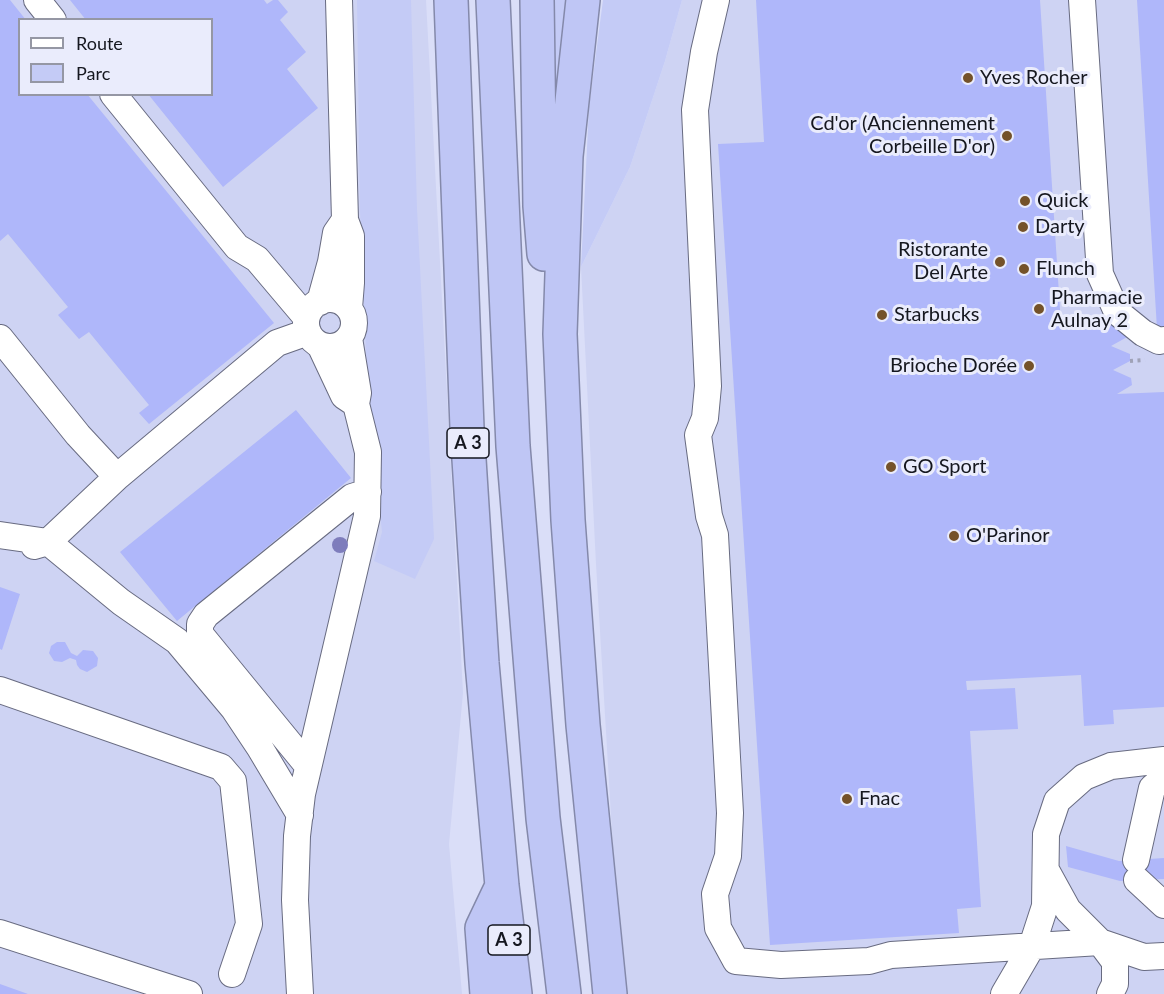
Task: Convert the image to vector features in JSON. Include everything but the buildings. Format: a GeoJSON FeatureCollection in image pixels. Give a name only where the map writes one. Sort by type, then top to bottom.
{"type":"FeatureCollection","features":[{"type":"Feature","properties":{"kind":"highway","name":"A 3"},"geometry":{"type":"LineString","coordinates":[[451,0],[467,428],[482,663],[502,886],[515,994]]}},
{"type":"Feature","properties":{"kind":"highway","name":"A 3"},"geometry":{"type":"LineString","coordinates":[[493,0],[513,446],[543,818],[564,994]]}},
{"type":"Feature","properties":{"kind":"highway"},"geometry":{"type":"LineString","coordinates":[[537,0],[540,206],[546,290],[560,334]]}},
{"type":"Feature","properties":{"kind":"highway"},"geometry":{"type":"LineString","coordinates":[[583,0],[566,156],[560,334],[568,520],[602,931],[610,994]]}},
{"type":"Feature","properties":{"kind":"highway"},"geometry":{"type":"LineString","coordinates":[[487,994],[482,927],[502,886]]}},
{"type":"Feature","properties":{"kind":"street"},"geometry":{"type":"LineString","coordinates":[[37,0],[51,18]]}},
{"type":"Feature","properties":{"kind":"street"},"geometry":{"type":"LineString","coordinates":[[339,0],[345,219],[351,236],[349,308]]}},
{"type":"Feature","properties":{"kind":"street"},"geometry":{"type":"LineString","coordinates":[[716,0],[704,52],[695,110],[708,386],[705,418],[698,435],[709,516],[715,535],[730,813],[728,856],[715,894],[718,928],[736,961],[781,965],[869,961],[891,955],[1100,942],[1144,957],[1164,956]]}},
{"type":"Feature","properties":{"kind":"street"},"geometry":{"type":"LineString","coordinates":[[1082,0],[1100,274],[1117,312],[1143,333],[1159,341],[1164,340]]}},
{"type":"Feature","properties":{"kind":"street"},"geometry":{"type":"LineString","coordinates":[[115,96],[237,247],[257,260],[335,346],[349,338]]}},
{"type":"Feature","properties":{"kind":"street"},"geometry":{"type":"LineString","coordinates":[[345,219],[336,233],[331,262],[313,324],[344,396],[356,404]]}},
{"type":"Feature","properties":{"kind":"street"},"geometry":{"type":"LineString","coordinates":[[0,550],[30,548],[48,542],[117,477],[277,343],[313,324],[335,299],[349,308],[354,323],[349,338],[358,393],[356,404],[368,452],[367,516],[302,794],[295,900],[300,994]]}},
{"type":"Feature","properties":{"kind":"street"},"geometry":{"type":"LineString","coordinates":[[0,338],[78,435],[117,477]]}},
{"type":"Feature","properties":{"kind":"street"},"geometry":{"type":"LineString","coordinates":[[308,766],[200,634],[200,624],[206,615],[352,497],[368,492]]}},
{"type":"Feature","properties":{"kind":"street"},"geometry":{"type":"LineString","coordinates":[[0,535],[48,542],[121,602],[177,641],[234,709],[300,815]]}},
{"type":"Feature","properties":{"kind":"street"},"geometry":{"type":"LineString","coordinates":[[0,690],[221,767],[233,781],[249,924],[232,974]]}},
{"type":"Feature","properties":{"kind":"street"},"geometry":{"type":"LineString","coordinates":[[1004,994],[1032,946],[1044,906],[1046,834],[1057,801],[1084,777],[1111,766],[1164,760]]}},
{"type":"Feature","properties":{"kind":"street"},"geometry":{"type":"LineString","coordinates":[[1164,778],[1152,788],[1136,870],[1164,905]]}},
{"type":"Feature","properties":{"kind":"street"},"geometry":{"type":"LineString","coordinates":[[1046,870],[1068,910],[1100,942],[1114,962],[1115,984],[1110,994]]}},
{"type":"Feature","properties":{"kind":"street"},"geometry":{"type":"LineString","coordinates":[[0,933],[189,994]]}},
{"type":"Feature","properties":{"kind":"shaded area"},"geometry":{"type":"Polygon","coordinates":[[[0,0],[426,0],[463,693],[449,844],[462,994],[0,994],[0,0]]]}},
{"type":"Feature","properties":{"kind":"shaded area"},"geometry":{"type":"Polygon","coordinates":[[[682,0],[1164,0],[1164,994],[625,994],[618,933],[581,267],[630,167],[665,61],[682,0]]]}},
{"type":"Feature","properties":{"kind":"green space"},"geometry":{"type":"Polygon","coordinates":[[[357,0],[411,0],[417,209],[434,539],[415,579],[374,561],[382,532],[368,397],[360,211],[357,0]]]}},
{"type":"Feature","properties":{"kind":"green space"},"geometry":{"type":"Polygon","coordinates":[[[545,0],[570,0],[563,104],[548,92],[545,0]]]}},
{"type":"Feature","properties":{"kind":"green space"},"geometry":{"type":"Polygon","coordinates":[[[603,0],[682,0],[665,61],[630,167],[581,267],[589,107],[603,0]]]}},
{"type":"Feature","properties":{"kind":"place","name":"Yves Rocher"},"geometry":{"type":"Point","coordinates":[968,78]}},
{"type":"Feature","properties":{"kind":"place","name":"Cd'or (Anciennement Corbeille D'or)"},"geometry":{"type":"Point","coordinates":[1007,136]}},
{"type":"Feature","properties":{"kind":"place","name":"Quick"},"geometry":{"type":"Point","coordinates":[1025,201]}},
{"type":"Feature","properties":{"kind":"place","name":"Darty"},"geometry":{"type":"Point","coordinates":[1023,227]}},
{"type":"Feature","properties":{"kind":"place","name":"Ristorante Del Arte"},"geometry":{"type":"Point","coordinates":[1000,262]}},
{"type":"Feature","properties":{"kind":"place","name":"Flunch"},"geometry":{"type":"Point","coordinates":[1024,269]}},
{"type":"Feature","properties":{"kind":"place","name":"Pharmacie Aulnay 2"},"geometry":{"type":"Point","coordinates":[1039,309]}},
{"type":"Feature","properties":{"kind":"place","name":"Starbucks"},"geometry":{"type":"Point","coordinates":[882,315]}},
{"type":"Feature","properties":{"kind":"place","name":"Brioche Dorée"},"geometry":{"type":"Point","coordinates":[1029,366]}},
{"type":"Feature","properties":{"kind":"place","name":"GO Sport"},"geometry":{"type":"Point","coordinates":[891,467]}},
{"type":"Feature","properties":{"kind":"place","name":"O'Parinor"},"geometry":{"type":"Point","coordinates":[954,536]}},
{"type":"Feature","properties":{"kind":"place","name":"Fnac"},"geometry":{"type":"Point","coordinates":[847,799]}}]}
